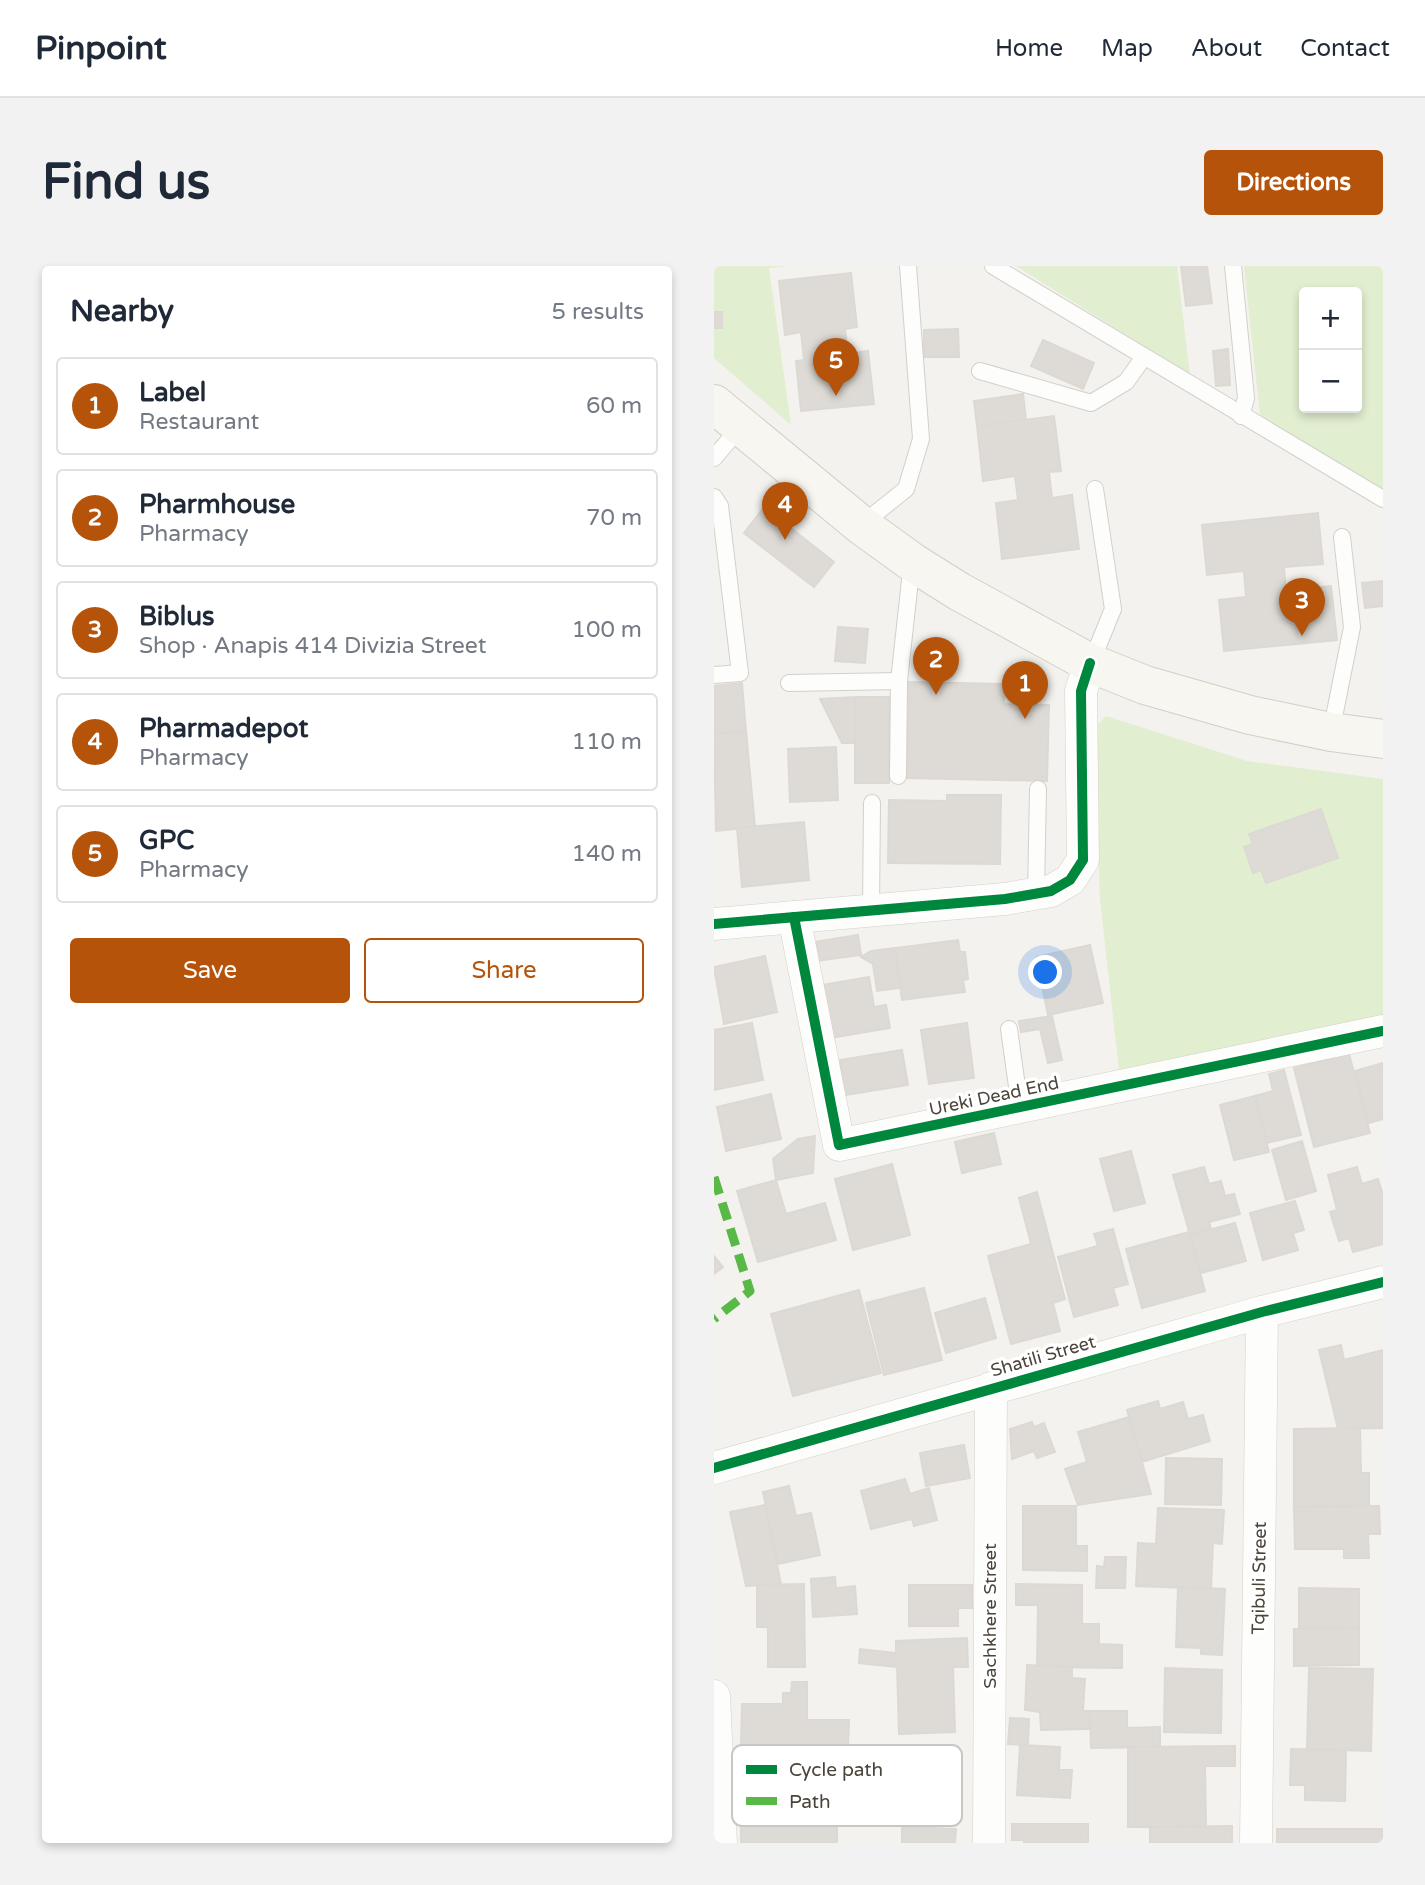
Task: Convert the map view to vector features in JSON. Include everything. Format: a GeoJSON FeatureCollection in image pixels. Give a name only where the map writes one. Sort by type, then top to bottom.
{"type":"FeatureCollection","features":[{"type":"Feature","properties":{"kind":"main road"},"geometry":{"type":"LineString","coordinates":[[728,415],[862,525],[912,562],[960,592],[1090,663],[1145,685],[1250,715],[1331,732],[1383,739]]}},
{"type":"Feature","properties":{"kind":"street"},"geometry":{"type":"LineString","coordinates":[[714,924],[1020,897],[1051,891],[1070,880],[1083,860],[1081,691],[1090,663]]}},
{"type":"Feature","properties":{"kind":"street","name":"Ureki Dead End"},"geometry":{"type":"LineString","coordinates":[[794,917],[839,1145],[1383,1031]]}},
{"type":"Feature","properties":{"kind":"street","name":"Shatili Street"},"geometry":{"type":"LineString","coordinates":[[714,1468],[1262,1312],[1383,1282]]}},
{"type":"Feature","properties":{"kind":"street","name":"Tqibuli Street"},"geometry":{"type":"LineString","coordinates":[[1256,1843],[1262,1312]]}},
{"type":"Feature","properties":{"kind":"street","name":"Sachkhere Street"},"geometry":{"type":"LineString","coordinates":[[989,1843],[991,1388]]}},
{"type":"Feature","properties":{"kind":"street"},"geometry":{"type":"LineString","coordinates":[[714,1696],[720,1843]]}},
{"type":"Feature","properties":{"kind":"lane"},"geometry":{"type":"LineString","coordinates":[[862,525],[906,489],[921,439],[908,266]]}},
{"type":"Feature","properties":{"kind":"lane"},"geometry":{"type":"LineString","coordinates":[[993,266],[1383,499]]}},
{"type":"Feature","properties":{"kind":"lane"},"geometry":{"type":"LineString","coordinates":[[1233,266],[1246,398],[1241,416]]}},
{"type":"Feature","properties":{"kind":"lane"},"geometry":{"type":"LineString","coordinates":[[980,370],[1091,403],[1126,382],[1144,357]]}},
{"type":"Feature","properties":{"kind":"lane"},"geometry":{"type":"LineString","coordinates":[[714,458],[728,415]]}},
{"type":"Feature","properties":{"kind":"lane"},"geometry":{"type":"LineString","coordinates":[[1090,663],[1113,609],[1095,489]]}},
{"type":"Feature","properties":{"kind":"lane"},"geometry":{"type":"LineString","coordinates":[[714,497],[720,506],[740,673],[714,675]]}},
{"type":"Feature","properties":{"kind":"lane"},"geometry":{"type":"LineString","coordinates":[[1331,732],[1352,626],[1342,537]]}},
{"type":"Feature","properties":{"kind":"lane"},"geometry":{"type":"LineString","coordinates":[[898,776],[899,681],[912,562]]}},
{"type":"Feature","properties":{"kind":"lane"},"geometry":{"type":"LineString","coordinates":[[789,683],[899,681]]}},
{"type":"Feature","properties":{"kind":"lane"},"geometry":{"type":"LineString","coordinates":[[1020,897],[1038,789]]}},
{"type":"Feature","properties":{"kind":"lane"},"geometry":{"type":"LineString","coordinates":[[872,803],[872,910]]}},
{"type":"Feature","properties":{"kind":"lane"},"geometry":{"type":"LineString","coordinates":[[1009,1029],[1020,1108]]}},
{"type":"Feature","properties":{"kind":"green space"},"geometry":{"type":"Polygon","coordinates":[[[714,266],[786,266],[769,268],[791,425],[714,358],[714,266]]]}},
{"type":"Feature","properties":{"kind":"green space"},"geometry":{"type":"Polygon","coordinates":[[[1016,266],[1177,266],[1190,375],[1016,266]]]}},
{"type":"Feature","properties":{"kind":"green space"},"geometry":{"type":"Polygon","coordinates":[[[1244,266],[1383,266],[1383,489],[1260,416],[1244,266]]]}},
{"type":"Feature","properties":{"kind":"green space"},"geometry":{"type":"Polygon","coordinates":[[[1106,716],[1247,761],[1383,779],[1383,1017],[1119,1070],[1100,899],[1094,728],[1106,716]]]}},
{"type":"Feature","properties":{"kind":"building"},"geometry":{"type":"Polygon","coordinates":[[[1181,266],[1207,266],[1212,303],[1186,306],[1181,266]]]}},
{"type":"Feature","properties":{"kind":"building"},"geometry":{"type":"Polygon","coordinates":[[[851,273],[857,327],[845,329],[848,354],[868,351],[874,404],[801,411],[796,361],[804,360],[801,332],[785,335],[779,281],[851,273]]]}},
{"type":"Feature","properties":{"kind":"building"},"geometry":{"type":"Polygon","coordinates":[[[714,312],[722,312],[722,328],[714,328],[714,312]]]}},
{"type":"Feature","properties":{"kind":"building"},"geometry":{"type":"Polygon","coordinates":[[[958,329],[959,357],[924,357],[924,330],[958,329]]]}},
{"type":"Feature","properties":{"kind":"building"},"geometry":{"type":"Polygon","coordinates":[[[1043,340],[1094,363],[1083,389],[1031,366],[1043,340]]]}},
{"type":"Feature","properties":{"kind":"building"},"geometry":{"type":"Polygon","coordinates":[[[1228,349],[1230,385],[1216,386],[1213,351],[1228,349]]]}},
{"type":"Feature","properties":{"kind":"building"},"geometry":{"type":"Polygon","coordinates":[[[1023,394],[1026,420],[977,426],[974,401],[1023,394]]]}},
{"type":"Feature","properties":{"kind":"building"},"geometry":{"type":"Polygon","coordinates":[[[1054,416],[1061,471],[1049,472],[1052,498],[1072,495],[1079,549],[1002,559],[996,503],[1018,500],[1015,476],[983,481],[977,426],[1054,416]]]}},
{"type":"Feature","properties":{"kind":"building"},"geometry":{"type":"Polygon","coordinates":[[[764,507],[834,562],[814,587],[744,533],[764,507]]]}},
{"type":"Feature","properties":{"kind":"building"},"geometry":{"type":"Polygon","coordinates":[[[1318,513],[1323,564],[1284,567],[1286,591],[1331,586],[1337,640],[1224,651],[1219,600],[1246,597],[1244,571],[1207,575],[1202,525],[1318,513]]]}},
{"type":"Feature","properties":{"kind":"building"},"geometry":{"type":"Polygon","coordinates":[[[1383,581],[1383,606],[1365,608],[1362,583],[1383,581]]]}},
{"type":"Feature","properties":{"kind":"building"},"geometry":{"type":"Polygon","coordinates":[[[838,627],[868,629],[865,663],[835,661],[838,627]]]}},
{"type":"Feature","properties":{"kind":"building"},"geometry":{"type":"Polygon","coordinates":[[[909,682],[1004,684],[1004,704],[1049,705],[1047,781],[907,778],[909,682]]]}},
{"type":"Feature","properties":{"kind":"building"},"geometry":{"type":"Polygon","coordinates":[[[742,683],[746,731],[714,734],[714,686],[742,683]]]}},
{"type":"Feature","properties":{"kind":"building"},"geometry":{"type":"Polygon","coordinates":[[[855,697],[855,743],[842,743],[820,699],[855,697]]]}},
{"type":"Feature","properties":{"kind":"building"},"geometry":{"type":"Polygon","coordinates":[[[855,697],[889,697],[889,783],[855,783],[855,697]]]}},
{"type":"Feature","properties":{"kind":"building"},"geometry":{"type":"Polygon","coordinates":[[[746,731],[755,827],[716,831],[714,734],[746,731]]]}},
{"type":"Feature","properties":{"kind":"building"},"geometry":{"type":"Polygon","coordinates":[[[836,747],[838,800],[790,802],[788,749],[836,747]]]}},
{"type":"Feature","properties":{"kind":"building"},"geometry":{"type":"Polygon","coordinates":[[[947,795],[1001,795],[1000,864],[888,863],[889,800],[947,801],[947,795]]]}},
{"type":"Feature","properties":{"kind":"building"},"geometry":{"type":"Polygon","coordinates":[[[1321,809],[1338,858],[1266,883],[1261,870],[1253,873],[1244,847],[1253,844],[1249,834],[1321,809]]]}},
{"type":"Feature","properties":{"kind":"building"},"geometry":{"type":"Polygon","coordinates":[[[804,822],[809,880],[742,887],[737,828],[804,822]]]}},
{"type":"Feature","properties":{"kind":"building"},"geometry":{"type":"Polygon","coordinates":[[[858,935],[861,955],[817,961],[814,942],[858,935]]]}},
{"type":"Feature","properties":{"kind":"building"},"geometry":{"type":"Polygon","coordinates":[[[958,940],[960,952],[965,952],[968,979],[963,980],[965,992],[902,1000],[895,948],[958,940]]]}},
{"type":"Feature","properties":{"kind":"building"},"geometry":{"type":"Polygon","coordinates":[[[1090,945],[1103,1003],[1048,1015],[1036,957],[1090,945]]]}},
{"type":"Feature","properties":{"kind":"building"},"geometry":{"type":"Polygon","coordinates":[[[895,948],[900,988],[877,991],[873,964],[861,957],[871,951],[895,948]]]}},
{"type":"Feature","properties":{"kind":"building"},"geometry":{"type":"Polygon","coordinates":[[[765,956],[777,1012],[724,1024],[714,967],[765,956]]]}},
{"type":"Feature","properties":{"kind":"building"},"geometry":{"type":"Polygon","coordinates":[[[869,977],[874,1007],[886,1005],[890,1028],[830,1038],[822,985],[869,977]]]}},
{"type":"Feature","properties":{"kind":"building"},"geometry":{"type":"Polygon","coordinates":[[[1052,1016],[1062,1060],[1048,1063],[1040,1029],[1021,1032],[1019,1021],[1052,1016]]]}},
{"type":"Feature","properties":{"kind":"building"},"geometry":{"type":"Polygon","coordinates":[[[752,1023],[763,1080],[714,1090],[714,1030],[752,1023]]]}},
{"type":"Feature","properties":{"kind":"building"},"geometry":{"type":"Polygon","coordinates":[[[967,1023],[974,1078],[929,1084],[921,1030],[967,1023]]]}},
{"type":"Feature","properties":{"kind":"building"},"geometry":{"type":"Polygon","coordinates":[[[902,1050],[908,1085],[845,1095],[840,1060],[902,1050]]]}},
{"type":"Feature","properties":{"kind":"building"},"geometry":{"type":"Polygon","coordinates":[[[1349,1054],[1370,1133],[1314,1147],[1294,1068],[1349,1054]]]}},
{"type":"Feature","properties":{"kind":"building"},"geometry":{"type":"Polygon","coordinates":[[[1383,1063],[1383,1119],[1369,1123],[1355,1071],[1383,1063]]]}},
{"type":"Feature","properties":{"kind":"building"},"geometry":{"type":"Polygon","coordinates":[[[1284,1070],[1301,1135],[1267,1143],[1255,1096],[1273,1091],[1269,1074],[1284,1070]]]}},
{"type":"Feature","properties":{"kind":"building"},"geometry":{"type":"Polygon","coordinates":[[[771,1094],[781,1139],[726,1151],[717,1107],[771,1094]]]}},
{"type":"Feature","properties":{"kind":"building"},"geometry":{"type":"Polygon","coordinates":[[[1255,1096],[1269,1152],[1234,1160],[1220,1105],[1255,1096]]]}},
{"type":"Feature","properties":{"kind":"building"},"geometry":{"type":"Polygon","coordinates":[[[994,1133],[1001,1164],[962,1173],[955,1142],[994,1133]]]}},
{"type":"Feature","properties":{"kind":"building"},"geometry":{"type":"Polygon","coordinates":[[[815,1136],[813,1173],[776,1180],[773,1159],[798,1139],[815,1136]]]}},
{"type":"Feature","properties":{"kind":"building"},"geometry":{"type":"Polygon","coordinates":[[[1302,1141],[1316,1191],[1286,1200],[1272,1150],[1302,1141]]]}},
{"type":"Feature","properties":{"kind":"building"},"geometry":{"type":"Polygon","coordinates":[[[1131,1151],[1145,1203],[1114,1211],[1100,1159],[1131,1151]]]}},
{"type":"Feature","properties":{"kind":"building"},"geometry":{"type":"Polygon","coordinates":[[[892,1164],[910,1235],[853,1250],[835,1179],[892,1164]]]}},
{"type":"Feature","properties":{"kind":"building"},"geometry":{"type":"Polygon","coordinates":[[[1204,1167],[1209,1184],[1221,1181],[1225,1196],[1234,1194],[1240,1214],[1209,1222],[1211,1229],[1190,1235],[1173,1175],[1204,1167]]]}},
{"type":"Feature","properties":{"kind":"building"},"geometry":{"type":"Polygon","coordinates":[[[1357,1167],[1362,1184],[1378,1179],[1383,1195],[1383,1244],[1353,1252],[1349,1238],[1339,1241],[1330,1212],[1337,1210],[1328,1175],[1357,1167]]]}},
{"type":"Feature","properties":{"kind":"building"},"geometry":{"type":"Polygon","coordinates":[[[776,1180],[786,1214],[825,1203],[836,1240],[758,1262],[737,1191],[776,1180]]]}},
{"type":"Feature","properties":{"kind":"building"},"geometry":{"type":"Polygon","coordinates":[[[1037,1192],[1065,1299],[1053,1303],[1060,1331],[1011,1344],[988,1256],[1031,1244],[1019,1198],[1037,1192]]]}},
{"type":"Feature","properties":{"kind":"building"},"geometry":{"type":"Polygon","coordinates":[[[1295,1201],[1304,1230],[1293,1233],[1298,1250],[1263,1260],[1250,1213],[1295,1201]]]}},
{"type":"Feature","properties":{"kind":"building"},"geometry":{"type":"Polygon","coordinates":[[[1235,1223],[1246,1261],[1201,1273],[1190,1235],[1235,1223]]]}},
{"type":"Feature","properties":{"kind":"building"},"geometry":{"type":"Polygon","coordinates":[[[1113,1229],[1128,1284],[1113,1288],[1118,1305],[1074,1317],[1058,1257],[1098,1246],[1094,1234],[1113,1229]]]}},
{"type":"Feature","properties":{"kind":"building"},"geometry":{"type":"Polygon","coordinates":[[[1189,1232],[1205,1291],[1142,1308],[1126,1249],[1189,1232]]]}},
{"type":"Feature","properties":{"kind":"building"},"geometry":{"type":"Polygon","coordinates":[[[714,1256],[723,1267],[714,1274],[714,1256]]]}},
{"type":"Feature","properties":{"kind":"building"},"geometry":{"type":"Polygon","coordinates":[[[924,1288],[942,1360],[884,1375],[866,1303],[924,1288]]]}},
{"type":"Feature","properties":{"kind":"building"},"geometry":{"type":"Polygon","coordinates":[[[859,1290],[881,1373],[793,1396],[771,1314],[859,1290]]]}},
{"type":"Feature","properties":{"kind":"building"},"geometry":{"type":"Polygon","coordinates":[[[985,1298],[996,1338],[946,1353],[935,1313],[985,1298]]]}},
{"type":"Feature","properties":{"kind":"building"},"geometry":{"type":"Polygon","coordinates":[[[1341,1345],[1344,1360],[1383,1350],[1383,1428],[1338,1429],[1319,1350],[1341,1345]]]}},
{"type":"Feature","properties":{"kind":"building"},"geometry":{"type":"Polygon","coordinates":[[[1158,1401],[1160,1409],[1183,1402],[1188,1419],[1203,1415],[1210,1441],[1142,1462],[1127,1410],[1158,1401]]]}},
{"type":"Feature","properties":{"kind":"building"},"geometry":{"type":"Polygon","coordinates":[[[1129,1417],[1151,1494],[1078,1505],[1065,1469],[1087,1462],[1078,1432],[1129,1417]]]}},
{"type":"Feature","properties":{"kind":"building"},"geometry":{"type":"Polygon","coordinates":[[[1032,1422],[1034,1427],[1044,1423],[1055,1452],[1037,1458],[1034,1451],[1012,1459],[1010,1429],[1032,1422]]]}},
{"type":"Feature","properties":{"kind":"building"},"geometry":{"type":"Polygon","coordinates":[[[1360,1428],[1361,1473],[1369,1473],[1369,1506],[1294,1507],[1294,1429],[1360,1428]]]}},
{"type":"Feature","properties":{"kind":"building"},"geometry":{"type":"Polygon","coordinates":[[[964,1445],[970,1478],[926,1486],[920,1453],[964,1445]]]}},
{"type":"Feature","properties":{"kind":"building"},"geometry":{"type":"Polygon","coordinates":[[[1166,1458],[1222,1459],[1221,1505],[1165,1504],[1166,1458]]]}},
{"type":"Feature","properties":{"kind":"building"},"geometry":{"type":"Polygon","coordinates":[[[905,1479],[910,1494],[929,1488],[937,1520],[914,1526],[912,1519],[871,1529],[861,1491],[905,1479]]]}},
{"type":"Feature","properties":{"kind":"building"},"geometry":{"type":"Polygon","coordinates":[[[789,1486],[796,1516],[811,1513],[820,1555],[778,1564],[763,1492],[789,1486]]]}},
{"type":"Feature","properties":{"kind":"building"},"geometry":{"type":"Polygon","coordinates":[[[765,1505],[781,1584],[746,1586],[730,1512],[765,1505]]]}},
{"type":"Feature","properties":{"kind":"building"},"geometry":{"type":"Polygon","coordinates":[[[1023,1506],[1076,1506],[1076,1546],[1087,1546],[1087,1571],[1023,1570],[1023,1506]]]}},
{"type":"Feature","properties":{"kind":"building"},"geometry":{"type":"Polygon","coordinates":[[[1379,1506],[1380,1534],[1368,1534],[1369,1558],[1344,1558],[1344,1549],[1295,1549],[1294,1507],[1379,1506]]]}},
{"type":"Feature","properties":{"kind":"building"},"geometry":{"type":"Polygon","coordinates":[[[1158,1508],[1224,1510],[1222,1544],[1213,1543],[1211,1589],[1136,1586],[1138,1543],[1156,1544],[1158,1508]]]}},
{"type":"Feature","properties":{"kind":"building"},"geometry":{"type":"Polygon","coordinates":[[[1105,1557],[1126,1557],[1125,1588],[1096,1588],[1097,1566],[1104,1567],[1105,1557]]]}},
{"type":"Feature","properties":{"kind":"building"},"geometry":{"type":"Polygon","coordinates":[[[835,1577],[836,1588],[855,1586],[857,1614],[813,1617],[811,1579],[835,1577]]]}},
{"type":"Feature","properties":{"kind":"building"},"geometry":{"type":"Polygon","coordinates":[[[804,1584],[805,1667],[768,1667],[768,1627],[757,1627],[757,1585],[804,1584]]]}},
{"type":"Feature","properties":{"kind":"building"},"geometry":{"type":"Polygon","coordinates":[[[1016,1584],[1082,1585],[1082,1624],[1099,1624],[1099,1644],[1122,1645],[1122,1668],[1037,1667],[1038,1605],[1016,1605],[1016,1584]]]}},
{"type":"Feature","properties":{"kind":"building"},"geometry":{"type":"Polygon","coordinates":[[[909,1585],[972,1585],[972,1608],[958,1608],[958,1626],[909,1626],[909,1585]]]}},
{"type":"Feature","properties":{"kind":"building"},"geometry":{"type":"Polygon","coordinates":[[[1178,1587],[1225,1589],[1222,1655],[1201,1654],[1201,1648],[1176,1647],[1178,1587]]]}},
{"type":"Feature","properties":{"kind":"building"},"geometry":{"type":"Polygon","coordinates":[[[1299,1588],[1359,1589],[1359,1628],[1299,1629],[1299,1588]]]}},
{"type":"Feature","properties":{"kind":"building"},"geometry":{"type":"Polygon","coordinates":[[[1359,1628],[1359,1665],[1294,1666],[1294,1629],[1359,1628]]]}},
{"type":"Feature","properties":{"kind":"building"},"geometry":{"type":"Polygon","coordinates":[[[967,1638],[968,1667],[953,1667],[955,1732],[899,1734],[897,1667],[859,1663],[860,1649],[896,1653],[896,1641],[967,1638]]]}},
{"type":"Feature","properties":{"kind":"building"},"geometry":{"type":"Polygon","coordinates":[[[1027,1665],[1072,1667],[1072,1678],[1085,1679],[1083,1711],[1090,1711],[1090,1729],[1041,1730],[1040,1712],[1025,1710],[1027,1665]]]}},
{"type":"Feature","properties":{"kind":"building"},"geometry":{"type":"Polygon","coordinates":[[[1165,1668],[1222,1670],[1221,1733],[1164,1732],[1165,1668]]]}},
{"type":"Feature","properties":{"kind":"building"},"geometry":{"type":"Polygon","coordinates":[[[1309,1668],[1373,1669],[1371,1751],[1307,1749],[1309,1668]]]}},
{"type":"Feature","properties":{"kind":"building"},"geometry":{"type":"Polygon","coordinates":[[[792,1682],[807,1682],[807,1720],[849,1720],[848,1745],[741,1745],[742,1704],[783,1704],[783,1693],[791,1693],[792,1682]]]}},
{"type":"Feature","properties":{"kind":"building"},"geometry":{"type":"Polygon","coordinates":[[[1090,1711],[1127,1711],[1127,1728],[1160,1727],[1160,1747],[1091,1748],[1090,1711]]]}},
{"type":"Feature","properties":{"kind":"building"},"geometry":{"type":"Polygon","coordinates":[[[1010,1718],[1029,1719],[1028,1745],[1008,1744],[1010,1718]]]}},
{"type":"Feature","properties":{"kind":"building"},"geometry":{"type":"Polygon","coordinates":[[[1020,1745],[1060,1747],[1059,1770],[1072,1770],[1070,1798],[1017,1795],[1020,1745]]]}},
{"type":"Feature","properties":{"kind":"building"},"geometry":{"type":"Polygon","coordinates":[[[1235,1746],[1235,1766],[1205,1766],[1206,1827],[1128,1827],[1128,1747],[1235,1746]]]}},
{"type":"Feature","properties":{"kind":"building"},"geometry":{"type":"Polygon","coordinates":[[[1291,1749],[1346,1750],[1345,1801],[1305,1800],[1305,1785],[1290,1785],[1291,1749]]]}},
{"type":"Feature","properties":{"kind":"building"},"geometry":{"type":"Polygon","coordinates":[[[1012,1824],[1088,1824],[1088,1843],[1024,1843],[1024,1840],[1012,1840],[1012,1824]]]}},
{"type":"Feature","properties":{"kind":"building"},"geometry":{"type":"Polygon","coordinates":[[[741,1826],[837,1826],[837,1843],[741,1843],[741,1826]]]}},
{"type":"Feature","properties":{"kind":"building"},"geometry":{"type":"Polygon","coordinates":[[[1232,1826],[1232,1843],[1150,1843],[1150,1827],[1232,1826]]]}},
{"type":"Feature","properties":{"kind":"building"},"geometry":{"type":"Polygon","coordinates":[[[902,1827],[956,1829],[955,1843],[902,1843],[902,1827]]]}},
{"type":"Feature","properties":{"kind":"building"},"geometry":{"type":"Polygon","coordinates":[[[1277,1829],[1383,1829],[1383,1843],[1277,1843],[1277,1829]]]}},
{"type":"Feature","properties":{"kind":"marked path"},"geometry":{"type":"LineString","coordinates":[[714,1177],[750,1291],[714,1319]]}},
{"type":"Feature","properties":{"kind":"cycle path"},"geometry":{"type":"LineString","coordinates":[[714,924],[1005,899],[1051,891],[1070,880],[1083,860],[1081,691],[1090,663]]}},
{"type":"Feature","properties":{"kind":"cycle path"},"geometry":{"type":"LineString","coordinates":[[794,917],[839,1145],[1383,1031]]}},
{"type":"Feature","properties":{"kind":"cycle path"},"geometry":{"type":"LineString","coordinates":[[714,1468],[1262,1312],[1383,1282]]}},
{"type":"Feature","properties":{"kind":"place","name":"GPC"},"geometry":{"type":"Point","coordinates":[836,396]}},
{"type":"Feature","properties":{"kind":"place","name":"Pharmadepot"},"geometry":{"type":"Point","coordinates":[785,540]}},
{"type":"Feature","properties":{"kind":"place","name":"Biblus"},"geometry":{"type":"Point","coordinates":[1302,636]}},
{"type":"Feature","properties":{"kind":"place","name":"Pharmhouse"},"geometry":{"type":"Point","coordinates":[936,695]}},
{"type":"Feature","properties":{"kind":"place","name":"Label"},"geometry":{"type":"Point","coordinates":[1025,719]}}]}
